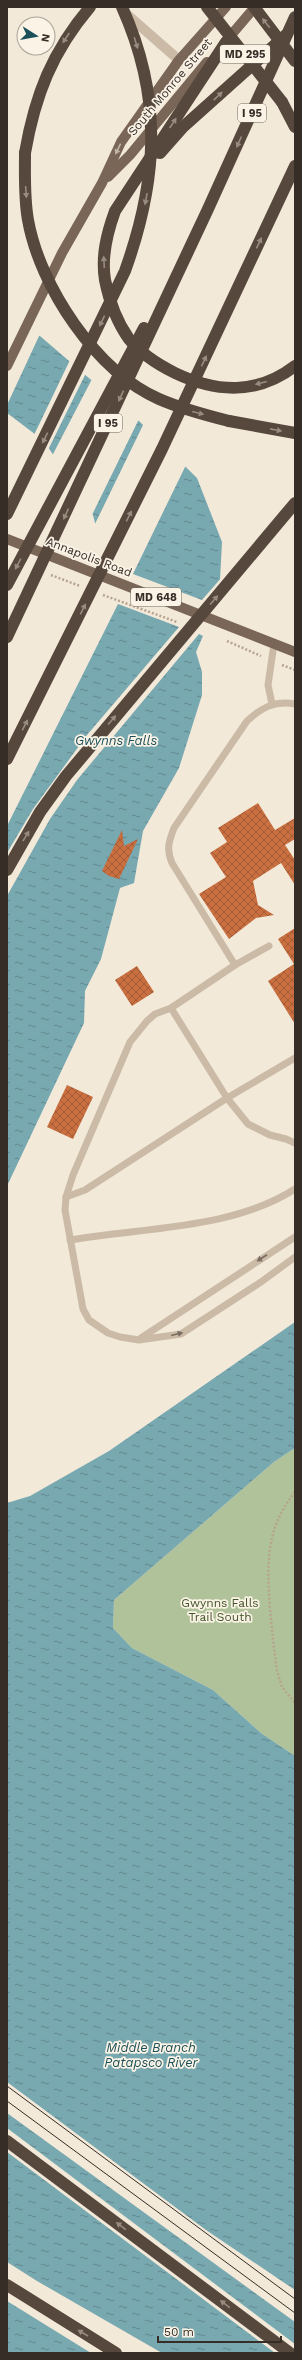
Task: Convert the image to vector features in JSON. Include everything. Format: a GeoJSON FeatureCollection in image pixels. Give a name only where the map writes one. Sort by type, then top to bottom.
{"type":"FeatureCollection","features":[{"type":"Feature","properties":{"kind":"highway"},"geometry":{"type":"LineString","coordinates":[[90,7],[75,25],[56,53],[41,88],[31,119],[25,153],[25,189],[28,220],[36,251],[50,284],[64,309],[107,362],[134,384],[158,399],[191,412],[229,421],[295,433]]}},
{"type":"Feature","properties":{"kind":"highway","name":"MD 295"},"geometry":{"type":"LineString","coordinates":[[207,7],[295,118]]}},
{"type":"Feature","properties":{"kind":"highway","name":"MD 295"},"geometry":{"type":"LineString","coordinates":[[254,7],[295,61]]}},
{"type":"Feature","properties":{"kind":"highway"},"geometry":{"type":"LineString","coordinates":[[7,514],[125,271],[137,237],[147,198],[152,158],[152,116],[144,67],[131,26],[123,8]]}},
{"type":"Feature","properties":{"kind":"highway","name":"I 95"},"geometry":{"type":"LineString","coordinates":[[7,638],[208,209],[295,17]]}},
{"type":"Feature","properties":{"kind":"highway"},"geometry":{"type":"LineString","coordinates":[[133,184],[183,127],[295,27]]}},
{"type":"Feature","properties":{"kind":"highway"},"geometry":{"type":"LineString","coordinates":[[226,42],[115,211],[108,231],[104,255],[105,279],[113,308],[130,339],[152,360],[167,369],[211,387],[237,389],[265,383],[295,366]]}},
{"type":"Feature","properties":{"kind":"highway"},"geometry":{"type":"LineString","coordinates":[[282,102],[295,127]]}},
{"type":"Feature","properties":{"kind":"highway"},"geometry":{"type":"LineString","coordinates":[[7,759],[162,449],[295,166]]}},
{"type":"Feature","properties":{"kind":"highway"},"geometry":{"type":"LineString","coordinates":[[7,585],[208,209]]}},
{"type":"Feature","properties":{"kind":"highway"},"geometry":{"type":"LineString","coordinates":[[7,870],[40,812],[70,770],[295,504]]}},
{"type":"Feature","properties":{"kind":"highway"},"geometry":{"type":"LineString","coordinates":[[7,2141],[290,2353]]}},
{"type":"Feature","properties":{"kind":"highway"},"geometry":{"type":"LineString","coordinates":[[7,2285],[116,2353]]}},
{"type":"Feature","properties":{"kind":"main road","name":"South Monroe Street"},"geometry":{"type":"LineString","coordinates":[[7,366],[62,253],[102,183],[121,142],[180,60],[226,7]]}},
{"type":"Feature","properties":{"kind":"main road","name":"South Monroe Street"},"geometry":{"type":"LineString","coordinates":[[102,183],[130,155],[254,7]]}},
{"type":"Feature","properties":{"kind":"main road","name":"Annapolis Road"},"geometry":{"type":"LineString","coordinates":[[7,539],[295,652]]}},
{"type":"Feature","properties":{"kind":"street"},"geometry":{"type":"LineString","coordinates":[[123,8],[180,60]]}},
{"type":"Feature","properties":{"kind":"lane"},"geometry":{"type":"LineString","coordinates":[[272,704],[268,685],[270,660],[274,644]]}},
{"type":"Feature","properties":{"kind":"lane"},"geometry":{"type":"LineString","coordinates":[[235,965],[172,863],[168,853],[168,844],[174,828],[247,722],[261,708],[272,704],[287,702],[295,704]]}},
{"type":"Feature","properties":{"kind":"lane"},"geometry":{"type":"LineString","coordinates":[[269,946],[235,965],[171,1008],[155,1014],[130,1042],[73,1175],[66,1197],[66,1210],[79,1295],[89,1320],[108,1333],[139,1340],[181,1334],[261,1282],[295,1257]]}},
{"type":"Feature","properties":{"kind":"lane"},"geometry":{"type":"LineString","coordinates":[[171,1008],[227,1098],[248,1124],[270,1135],[295,1143]]}},
{"type":"Feature","properties":{"kind":"lane"},"geometry":{"type":"LineString","coordinates":[[66,1197],[85,1190],[227,1098],[295,1058]]}},
{"type":"Feature","properties":{"kind":"lane"},"geometry":{"type":"LineString","coordinates":[[70,1240],[169,1228],[246,1212],[260,1208],[295,1189]]}},
{"type":"Feature","properties":{"kind":"lane"},"geometry":{"type":"LineString","coordinates":[[139,1340],[295,1237]]}},
{"type":"Feature","properties":{"kind":"path"},"geometry":{"type":"LineString","coordinates":[[50,575],[87,589]]}},
{"type":"Feature","properties":{"kind":"path"},"geometry":{"type":"LineString","coordinates":[[102,594],[184,625]]}},
{"type":"Feature","properties":{"kind":"path"},"geometry":{"type":"LineString","coordinates":[[221,639],[295,670]]}},
{"type":"Feature","properties":{"kind":"path"},"geometry":{"type":"LineString","coordinates":[[295,1492],[287,1502],[276,1525],[267,1564],[277,1671],[282,1687],[295,1703]]}},
{"type":"Feature","properties":{"kind":"green space","name":"Gwynns Falls Trail South"},"geometry":{"type":"Polygon","coordinates":[[[295,1448],[295,1756],[261,1733],[213,1690],[132,1648],[113,1628],[114,1600],[274,1462],[295,1448]]]}},
{"type":"Feature","properties":{"kind":"water","name":"Gwynns Falls"},"geometry":{"type":"Polygon","coordinates":[[[7,322],[40,336],[140,422],[197,478],[222,542],[219,599],[196,652],[202,672],[202,695],[179,768],[143,831],[134,883],[120,888],[101,959],[85,991],[84,1023],[7,1186],[7,822],[63,691],[102,550],[93,515],[44,441],[7,413],[7,322]]]}},
{"type":"Feature","properties":{"kind":"water","name":"Middle Branch Patapsco River"},"geometry":{"type":"Polygon","coordinates":[[[295,1322],[295,1448],[274,1462],[114,1600],[113,1628],[132,1648],[213,1690],[261,1733],[295,1756],[295,2353],[7,2353],[7,1503],[30,1496],[109,1451],[295,1322]]]}},
{"type":"Feature","properties":{"kind":"pier"},"geometry":{"type":"Polygon","coordinates":[[[8,320],[40,334],[7,405],[7,322],[8,320]]]}},
{"type":"Feature","properties":{"kind":"pier"},"geometry":{"type":"Polygon","coordinates":[[[70,360],[86,373],[48,450],[43,442],[34,435],[70,360]]]}},
{"type":"Feature","properties":{"kind":"pier"},"geometry":{"type":"Polygon","coordinates":[[[92,379],[139,419],[91,517],[52,456],[92,379]]]}},
{"type":"Feature","properties":{"kind":"pier"},"geometry":{"type":"Polygon","coordinates":[[[144,423],[186,465],[133,574],[202,600],[222,577],[221,600],[205,637],[199,634],[77,780],[50,819],[7,896],[7,853],[33,809],[87,735],[179,627],[118,604],[7,826],[7,817],[61,690],[100,550],[94,526],[144,423]]]}},
{"type":"Feature","properties":{"kind":"pier"},"geometry":{"type":"Polygon","coordinates":[[[7,2082],[206,2230],[295,2290],[295,2322],[7,2113],[7,2082]]]}},
{"type":"Feature","properties":{"kind":"pier"},"geometry":{"type":"Polygon","coordinates":[[[7,2128],[295,2344],[295,2353],[275,2353],[7,2152],[7,2128]]]}},
{"type":"Feature","properties":{"kind":"pier"},"geometry":{"type":"Polygon","coordinates":[[[7,2262],[162,2353],[91,2353],[7,2301],[7,2262]]]}},
{"type":"Feature","properties":{"kind":"building"},"geometry":{"type":"Polygon","coordinates":[[[258,803],[275,830],[295,818],[295,839],[285,845],[295,860],[295,885],[281,863],[253,881],[258,905],[274,915],[256,918],[229,939],[199,894],[226,877],[210,853],[227,842],[218,828],[258,803]]]}},
{"type":"Feature","properties":{"kind":"building"},"geometry":{"type":"Polygon","coordinates":[[[122,830],[124,846],[138,839],[119,879],[109,876],[102,871],[122,830]]]}},
{"type":"Feature","properties":{"kind":"building"},"geometry":{"type":"Polygon","coordinates":[[[295,928],[295,1024],[268,981],[294,964],[278,939],[295,928]]]}},
{"type":"Feature","properties":{"kind":"building"},"geometry":{"type":"Polygon","coordinates":[[[137,966],[154,992],[132,1006],[115,980],[137,966]]]}},
{"type":"Feature","properties":{"kind":"building"},"geometry":{"type":"Polygon","coordinates":[[[67,1085],[93,1097],[73,1139],[47,1127],[67,1085]]]}},
{"type":"Feature","properties":{"kind":"tram line"},"geometry":{"type":"LineString","coordinates":[[7,2086],[295,2299]]}},
{"type":"Feature","properties":{"kind":"tram line"},"geometry":{"type":"LineString","coordinates":[[7,2101],[295,2313]]}}]}
